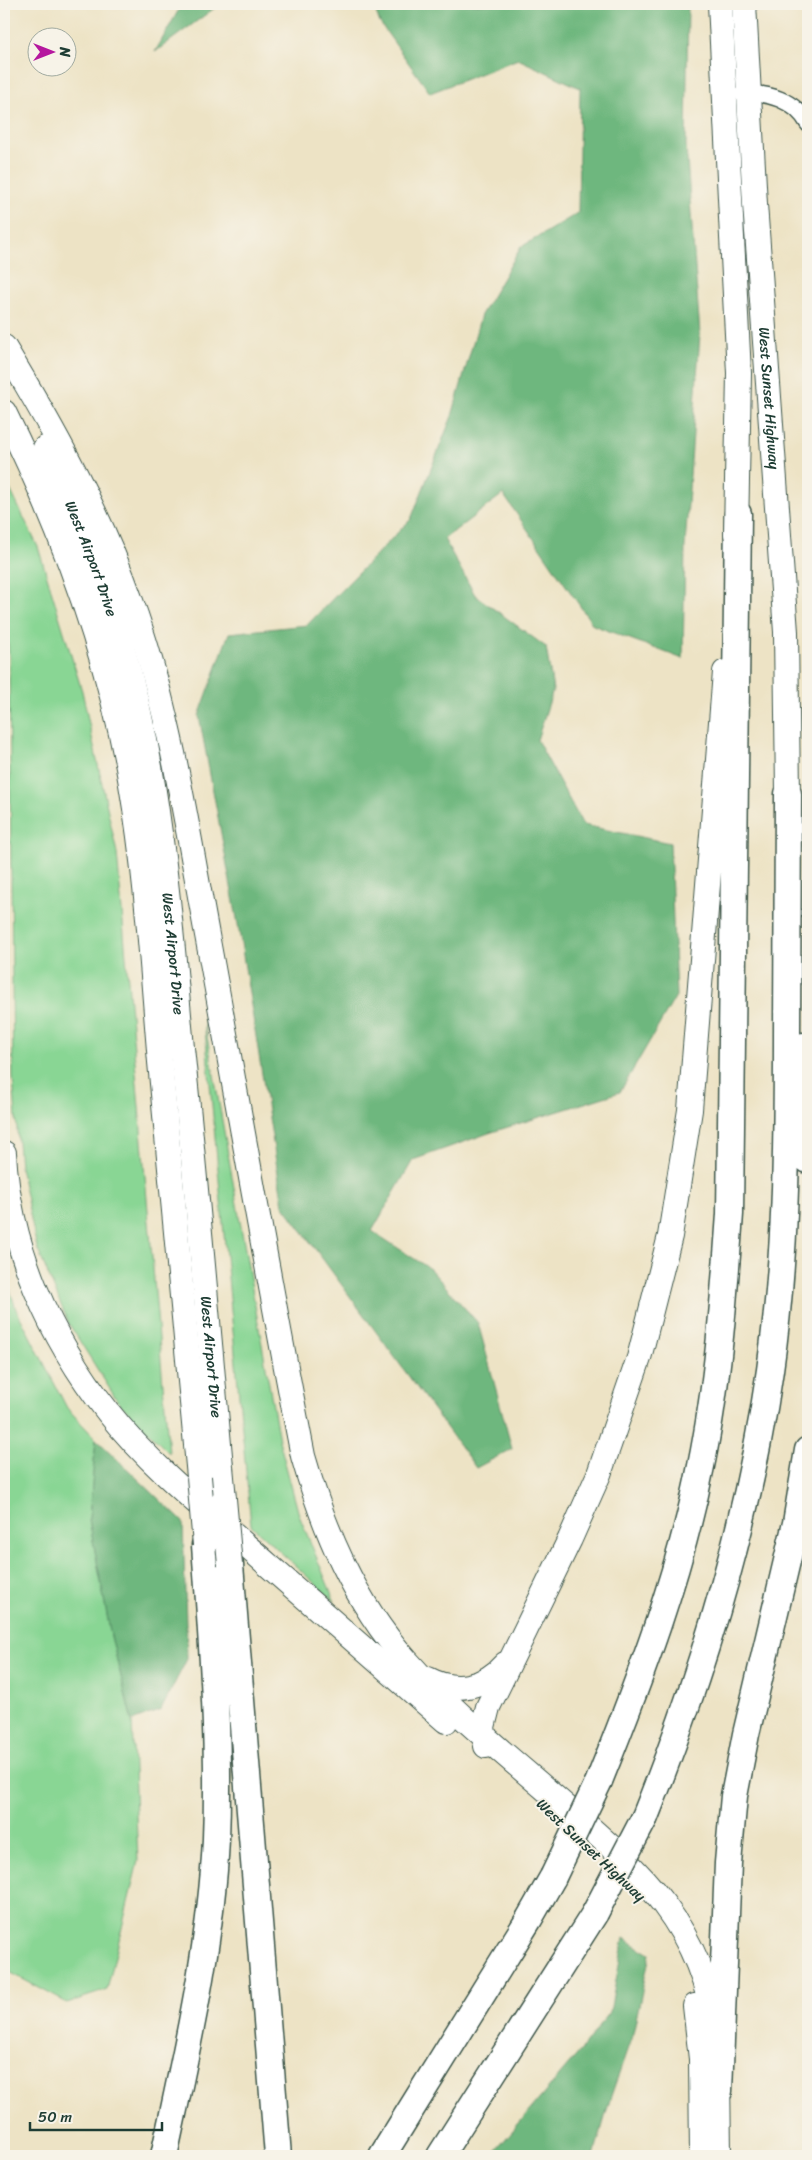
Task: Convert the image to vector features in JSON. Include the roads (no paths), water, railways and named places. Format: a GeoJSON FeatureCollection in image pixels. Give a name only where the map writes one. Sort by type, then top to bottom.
{"type":"FeatureCollection","features":[{"type":"Feature","properties":{"kind":"highway"},"geometry":{"type":"LineString","coordinates":[[382,2156],[529,1919],[552,1877],[599,1781],[628,1710],[666,1603],[701,1467],[711,1412],[724,1304],[730,1214],[738,514]]}},
{"type":"Feature","properties":{"kind":"highway"},"geometry":{"type":"LineString","coordinates":[[788,794],[803,1021],[808,1160]]}},
{"type":"Feature","properties":{"kind":"highway"},"geometry":{"type":"LineString","coordinates":[[440,2156],[595,1913],[645,1817],[681,1724],[718,1613],[747,1498],[770,1368],[784,1215],[787,1139],[788,794]]}},
{"type":"Feature","properties":{"kind":"highway"},"geometry":{"type":"LineString","coordinates":[[719,2090],[728,1863],[734,1796],[746,1734],[796,1523],[808,1450]]}},
{"type":"Feature","properties":{"kind":"highway"},"geometry":{"type":"LineString","coordinates":[[164,2156],[199,1987],[216,1840],[215,1710],[205,1545]]}},
{"type":"Feature","properties":{"kind":"highway"},"geometry":{"type":"LineString","coordinates":[[230,1565],[278,2156]]}},
{"type":"Feature","properties":{"kind":"main road","name":"West Sunset Highway"},"geometry":{"type":"LineString","coordinates":[[516,1648],[570,1539],[608,1447],[639,1358],[670,1236],[690,1110],[738,514],[738,334],[720,4]]}},
{"type":"Feature","properties":{"kind":"main road","name":"West Sunset Highway"},"geometry":{"type":"LineString","coordinates":[[744,4],[748,93],[786,632],[788,794]]}},
{"type":"Feature","properties":{"kind":"main road"},"geometry":{"type":"LineString","coordinates":[[4,347],[48,419],[93,508],[132,602],[157,687],[199,890],[280,1341],[303,1456],[317,1506],[337,1554],[359,1595],[393,1645],[420,1674],[484,1735],[612,1846],[646,1880],[668,1907],[685,1937],[707,1989],[715,2030],[719,2090],[719,2156]]}},
{"type":"Feature","properties":{"kind":"main road","name":"West Airport Drive"},"geometry":{"type":"LineString","coordinates":[[4,368],[51,460],[90,553],[120,641],[146,747],[158,822],[173,954],[230,1565]]}},
{"type":"Feature","properties":{"kind":"main road","name":"West Airport Drive"},"geometry":{"type":"LineString","coordinates":[[4,412],[58,529],[82,593],[110,687],[130,777],[146,900],[205,1545]]}},
{"type":"Feature","properties":{"kind":"main road","name":"West Sunset Highway"},"geometry":{"type":"LineString","coordinates":[[4,1153],[11,1210],[22,1255],[52,1327],[109,1413],[180,1486],[627,1880],[651,1908],[673,1944],[688,1981],[697,2015],[702,2156]]}},
{"type":"Feature","properties":{"kind":"main road"},"geometry":{"type":"LineString","coordinates":[[420,1674],[446,1686],[465,1687],[477,1685],[500,1670],[516,1648]]}},
{"type":"Feature","properties":{"kind":"main road"},"geometry":{"type":"LineString","coordinates":[[494,1762],[487,1748],[484,1735],[484,1720],[516,1648]]}},
{"type":"Feature","properties":{"kind":"street"},"geometry":{"type":"LineString","coordinates":[[724,94],[770,94],[801,111],[808,124]]}}]}
